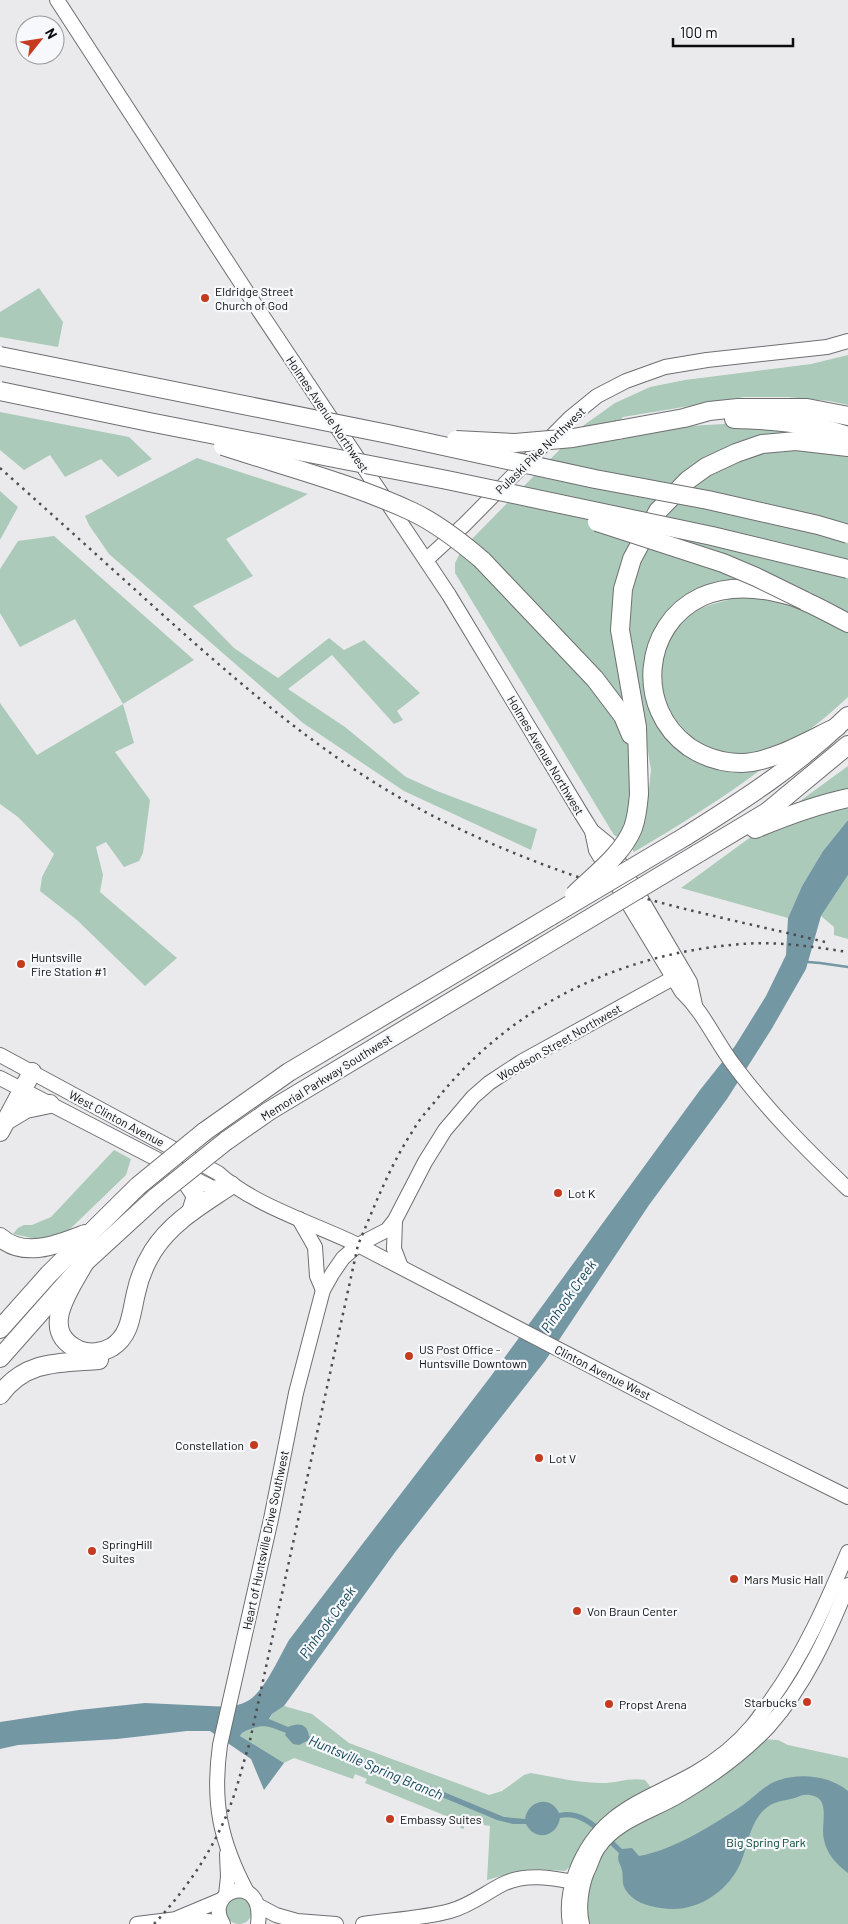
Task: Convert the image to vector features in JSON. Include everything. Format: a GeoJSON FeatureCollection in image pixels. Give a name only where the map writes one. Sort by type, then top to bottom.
{"type":"FeatureCollection","features":[{"type":"Feature","properties":{"kind":"highway"},"geometry":{"type":"LineString","coordinates":[[0,356],[388,434],[595,479],[717,502],[818,525],[848,534]]}},
{"type":"Feature","properties":{"kind":"highway"},"geometry":{"type":"LineString","coordinates":[[0,391],[447,480],[712,536],[848,569]]}},
{"type":"Feature","properties":{"kind":"highway"},"geometry":{"type":"LineString","coordinates":[[388,434],[515,443],[572,438],[738,408],[807,408],[848,416]]}},
{"type":"Feature","properties":{"kind":"highway"},"geometry":{"type":"LineString","coordinates":[[684,418],[790,422],[831,430],[848,436]]}},
{"type":"Feature","properties":{"kind":"highway"},"geometry":{"type":"LineString","coordinates":[[149,422],[362,490],[414,513],[440,528],[482,560],[595,679],[623,716],[638,756]]}},
{"type":"Feature","properties":{"kind":"highway"},"geometry":{"type":"LineString","coordinates":[[551,916],[610,861],[632,830],[637,813],[639,794],[637,727],[620,630],[621,614],[623,589],[632,559],[658,511],[688,480],[706,467],[736,452],[762,444],[796,441],[848,447]]}},
{"type":"Feature","properties":{"kind":"highway"},"geometry":{"type":"LineString","coordinates":[[521,496],[723,563],[756,576],[848,623]]}},
{"type":"Feature","properties":{"kind":"highway"},"geometry":{"type":"LineString","coordinates":[[805,601],[765,590],[721,590],[701,597],[683,608],[669,623],[656,649],[651,668],[654,696],[661,715],[672,732],[686,745],[704,755],[722,761],[742,763],[772,756],[842,721]]}},
{"type":"Feature","properties":{"kind":"highway","name":"Memorial Parkway Southwest"},"geometry":{"type":"LineString","coordinates":[[0,1329],[49,1274],[138,1186],[204,1132],[289,1072],[686,836],[747,797],[797,762],[842,721]]}},
{"type":"Feature","properties":{"kind":"highway"},"geometry":{"type":"LineString","coordinates":[[697,854],[766,812],[848,745]]}},
{"type":"Feature","properties":{"kind":"highway"},"geometry":{"type":"LineString","coordinates":[[697,854],[786,816],[848,798]]}},
{"type":"Feature","properties":{"kind":"highway","name":"Memorial Parkway Southwest"},"geometry":{"type":"LineString","coordinates":[[1,1358],[84,1262],[156,1197],[226,1141],[269,1111],[697,854]]}},
{"type":"Feature","properties":{"kind":"highway"},"geometry":{"type":"LineString","coordinates":[[2,1122],[28,1071]]}},
{"type":"Feature","properties":{"kind":"highway"},"geometry":{"type":"LineString","coordinates":[[2,1122],[26,1109],[50,1104]]}},
{"type":"Feature","properties":{"kind":"highway"},"geometry":{"type":"LineString","coordinates":[[179,1170],[196,1196],[191,1212]]}},
{"type":"Feature","properties":{"kind":"highway"},"geometry":{"type":"LineString","coordinates":[[84,1262],[59,1310],[58,1325],[64,1339],[73,1346],[84,1352],[97,1352],[114,1346],[128,1330],[136,1293],[149,1258],[167,1233],[191,1212],[236,1188]]}},
{"type":"Feature","properties":{"kind":"highway"},"geometry":{"type":"LineString","coordinates":[[0,1396],[18,1377],[41,1366],[49,1363],[104,1359],[116,1355],[126,1348],[136,1333],[148,1281],[170,1246],[192,1223],[236,1188]]}},
{"type":"Feature","properties":{"kind":"highway"},"geometry":{"type":"LineString","coordinates":[[0,1237],[11,1246],[28,1248],[54,1245],[90,1233]]}},
{"type":"Feature","properties":{"kind":"street","name":"Holmes Avenue Northwest"},"geometry":{"type":"LineString","coordinates":[[57,0],[252,300],[449,595],[592,831],[596,850],[679,974],[682,992],[695,1005],[731,1062],[747,1083],[799,1142],[848,1189]]}},
{"type":"Feature","properties":{"kind":"street","name":"Pulaski Pike Northwest"},"geometry":{"type":"LineString","coordinates":[[426,560],[464,525],[570,418],[597,396],[626,381],[665,367],[707,360],[827,347],[848,341]]}},
{"type":"Feature","properties":{"kind":"street","name":"Woodson Street Northwest"},"geometry":{"type":"LineString","coordinates":[[358,1245],[387,1230],[395,1220],[425,1162],[446,1130],[468,1102],[488,1082],[679,974]]}},
{"type":"Feature","properties":{"kind":"street","name":"West Clinton Avenue"},"geometry":{"type":"LineString","coordinates":[[0,1055],[218,1172],[236,1188],[358,1245]]}},
{"type":"Feature","properties":{"kind":"street","name":"West Clinton Avenue"},"geometry":{"type":"LineString","coordinates":[[0,1078],[213,1188],[236,1188]]}},
{"type":"Feature","properties":{"kind":"street"},"geometry":{"type":"LineString","coordinates":[[299,1219],[316,1248],[317,1276],[323,1290]]}},
{"type":"Feature","properties":{"kind":"street"},"geometry":{"type":"LineString","coordinates":[[395,1220],[394,1249],[401,1267]]}},
{"type":"Feature","properties":{"kind":"street","name":"Clinton Avenue West"},"geometry":{"type":"LineString","coordinates":[[358,1245],[723,1435],[848,1497]]}},
{"type":"Feature","properties":{"kind":"street","name":"Heart of Huntsville Drive Southwest"},"geometry":{"type":"LineString","coordinates":[[259,1906],[253,1896],[247,1892],[227,1848],[221,1828],[216,1793],[220,1745],[271,1519],[296,1393],[323,1290],[343,1258],[358,1245]]}},
{"type":"Feature","properties":{"kind":"street"},"geometry":{"type":"LineString","coordinates":[[570,1924],[569,1906],[594,1845],[626,1809],[696,1772],[738,1742],[755,1724],[802,1651],[824,1608],[848,1552]]}},
{"type":"Feature","properties":{"kind":"street"},"geometry":{"type":"LineString","coordinates":[[609,1828],[629,1821],[678,1797],[725,1766],[768,1726],[796,1692],[829,1630],[848,1585]]}},
{"type":"Feature","properties":{"kind":"street","name":"Heart of Huntsville Drive Southwest"},"geometry":{"type":"LineString","coordinates":[[222,1923],[218,1911],[224,1897],[228,1877],[227,1848]]}},
{"type":"Feature","properties":{"kind":"street"},"geometry":{"type":"LineString","coordinates":[[363,1924],[450,1911],[517,1879],[545,1877],[579,1885]]}},
{"type":"Feature","properties":{"kind":"street"},"geometry":{"type":"LineString","coordinates":[[579,1885],[580,1918],[582,1924]]}},
{"type":"Feature","properties":{"kind":"street"},"geometry":{"type":"LineString","coordinates":[[177,1919],[236,1891],[247,1892]]}},
{"type":"Feature","properties":{"kind":"street"},"geometry":{"type":"LineString","coordinates":[[258,1924],[259,1906],[297,1921],[336,1924]]}},
{"type":"Feature","properties":{"kind":"street"},"geometry":{"type":"LineString","coordinates":[[137,1924],[177,1919],[222,1923]]}},
{"type":"Feature","properties":{"kind":"green space"},"geometry":{"type":"Polygon","coordinates":[[[39,288],[63,322],[58,347],[0,337],[0,312],[39,288]]]}},
{"type":"Feature","properties":{"kind":"green space"},"geometry":{"type":"Polygon","coordinates":[[[848,355],[848,405],[788,397],[744,397],[623,417],[605,439],[671,427],[775,421],[828,435],[751,439],[716,452],[677,480],[651,508],[626,551],[614,613],[627,708],[470,541],[584,425],[615,403],[650,387],[685,380],[811,364],[848,355]]]}},
{"type":"Feature","properties":{"kind":"green space"},"geometry":{"type":"Polygon","coordinates":[[[0,412],[129,437],[152,459],[118,477],[101,459],[65,477],[50,455],[24,470],[0,450],[0,412]]]}},
{"type":"Feature","properties":{"kind":"green space"},"geometry":{"type":"Polygon","coordinates":[[[790,445],[848,450],[848,697],[807,731],[772,749],[754,753],[728,754],[713,752],[699,746],[676,725],[665,710],[658,692],[657,670],[667,638],[680,621],[696,610],[728,600],[725,583],[702,589],[682,600],[671,611],[654,640],[645,672],[648,696],[662,729],[674,743],[704,763],[721,768],[741,770],[767,765],[702,810],[634,852],[631,847],[614,835],[455,573],[455,563],[461,551],[478,565],[603,696],[620,722],[629,745],[631,758],[630,794],[648,798],[651,770],[627,625],[629,580],[641,551],[692,483],[711,470],[739,457],[765,449],[790,445]]]}},
{"type":"Feature","properties":{"kind":"green space"},"geometry":{"type":"Polygon","coordinates":[[[197,458],[308,494],[226,539],[253,576],[193,606],[234,648],[278,678],[329,638],[344,650],[364,640],[420,693],[397,711],[403,720],[394,724],[332,655],[288,689],[345,727],[406,777],[437,791],[537,829],[531,850],[404,791],[303,723],[109,554],[85,516],[197,458]]]}},
{"type":"Feature","properties":{"kind":"green space"},"geometry":{"type":"Polygon","coordinates":[[[0,491],[18,507],[0,540],[0,491]]]}},
{"type":"Feature","properties":{"kind":"green space"},"geometry":{"type":"Polygon","coordinates":[[[54,536],[194,660],[123,704],[75,619],[20,647],[0,613],[0,569],[18,541],[54,536]]]}},
{"type":"Feature","properties":{"kind":"green space"},"geometry":{"type":"Polygon","coordinates":[[[0,703],[37,755],[123,704],[134,743],[115,752],[150,800],[143,853],[139,861],[124,867],[106,842],[96,847],[103,875],[100,892],[177,958],[145,986],[77,920],[40,891],[42,877],[54,854],[18,817],[0,804],[0,703]]]}},
{"type":"Feature","properties":{"kind":"green space"},"geometry":{"type":"Polygon","coordinates":[[[848,766],[848,820],[823,851],[802,886],[788,918],[681,888],[848,766]]]}},
{"type":"Feature","properties":{"kind":"green space"},"geometry":{"type":"Polygon","coordinates":[[[848,875],[848,939],[834,935],[834,927],[821,916],[848,875]]]}},
{"type":"Feature","properties":{"kind":"green space"},"geometry":{"type":"Polygon","coordinates":[[[114,1150],[131,1159],[126,1175],[70,1229],[58,1237],[41,1240],[13,1234],[24,1225],[32,1225],[51,1217],[114,1150]]]}},
{"type":"Feature","properties":{"kind":"green space"},"geometry":{"type":"Polygon","coordinates":[[[284,1706],[312,1714],[349,1743],[489,1795],[502,1791],[524,1775],[531,1773],[593,1783],[634,1779],[645,1780],[654,1791],[565,1871],[523,1870],[487,1880],[490,1826],[484,1825],[483,1822],[464,1821],[464,1829],[460,1828],[461,1825],[450,1821],[451,1818],[365,1783],[367,1779],[355,1774],[353,1779],[294,1758],[284,1763],[240,1736],[242,1733],[256,1727],[267,1725],[272,1714],[284,1706]]]}},
{"type":"Feature","properties":{"kind":"green space","name":"Big Spring Park"},"geometry":{"type":"Polygon","coordinates":[[[762,1739],[778,1740],[788,1745],[848,1758],[848,1924],[586,1924],[586,1891],[597,1861],[618,1834],[762,1739]]]}},
{"type":"Feature","properties":{"kind":"green space"},"geometry":{"type":"Polygon","coordinates":[[[239,1898],[248,1902],[252,1911],[248,1920],[239,1924],[230,1920],[226,1911],[230,1902],[239,1898]]]}},
{"type":"Feature","properties":{"kind":"water"},"geometry":{"type":"Polygon","coordinates":[[[848,820],[848,875],[821,916],[806,969],[771,1030],[727,1099],[649,1205],[545,1361],[396,1551],[284,1706],[272,1714],[269,1719],[288,1727],[295,1725],[304,1726],[309,1736],[504,1817],[525,1819],[530,1808],[540,1802],[546,1802],[555,1807],[559,1813],[569,1812],[586,1817],[594,1822],[622,1849],[632,1848],[639,1856],[666,1848],[693,1835],[743,1805],[774,1782],[803,1776],[822,1778],[832,1781],[848,1791],[848,1873],[827,1850],[823,1834],[823,1806],[817,1797],[810,1795],[803,1795],[767,1807],[755,1821],[741,1862],[728,1883],[709,1899],[686,1908],[673,1909],[651,1906],[641,1903],[632,1897],[624,1886],[622,1870],[618,1859],[619,1853],[592,1828],[577,1819],[569,1817],[560,1818],[555,1829],[545,1835],[540,1835],[530,1830],[526,1824],[513,1824],[497,1820],[307,1741],[299,1745],[293,1744],[285,1735],[286,1733],[269,1727],[259,1726],[242,1733],[240,1736],[284,1763],[264,1790],[251,1759],[210,1731],[187,1731],[117,1739],[18,1745],[0,1749],[0,1722],[79,1710],[145,1703],[230,1707],[247,1701],[257,1693],[289,1640],[491,1376],[700,1090],[735,1046],[766,996],[786,955],[788,918],[802,886],[823,851],[848,820]]]}},
{"type":"Feature","properties":{"kind":"waterway"},"geometry":{"type":"LineString","coordinates":[[808,962],[848,967]]}},
{"type":"Feature","properties":{"kind":"railway"},"geometry":{"type":"LineString","coordinates":[[0,468],[196,644],[263,701],[332,754],[368,779],[406,801],[445,822],[493,844],[541,864],[590,881],[640,897],[709,915],[825,942]]}},
{"type":"Feature","properties":{"kind":"railway"},"geometry":{"type":"LineString","coordinates":[[154,1924],[189,1882],[209,1850],[218,1834],[234,1794],[249,1745],[358,1245],[390,1171],[419,1121],[467,1065],[500,1036],[535,1011],[573,989],[613,972],[654,959],[698,949],[742,944],[809,946],[848,952]]}},
{"type":"Feature","properties":{"kind":"place","name":"Eldridge Street Church of God"},"geometry":{"type":"Point","coordinates":[205,298]}},
{"type":"Feature","properties":{"kind":"place","name":"Huntsville Fire Station #1"},"geometry":{"type":"Point","coordinates":[21,964]}},
{"type":"Feature","properties":{"kind":"place","name":"Lot K"},"geometry":{"type":"Point","coordinates":[558,1193]}},
{"type":"Feature","properties":{"kind":"place","name":"US Post Office - Huntsville Downtown"},"geometry":{"type":"Point","coordinates":[409,1356]}},
{"type":"Feature","properties":{"kind":"place","name":"Constellation"},"geometry":{"type":"Point","coordinates":[254,1445]}},
{"type":"Feature","properties":{"kind":"place","name":"Lot V"},"geometry":{"type":"Point","coordinates":[539,1458]}},
{"type":"Feature","properties":{"kind":"place","name":"SpringHill Suites"},"geometry":{"type":"Point","coordinates":[92,1551]}},
{"type":"Feature","properties":{"kind":"place","name":"Mars Music Hall"},"geometry":{"type":"Point","coordinates":[734,1579]}},
{"type":"Feature","properties":{"kind":"place","name":"Von Braun Center"},"geometry":{"type":"Point","coordinates":[577,1611]}},
{"type":"Feature","properties":{"kind":"place","name":"Starbucks"},"geometry":{"type":"Point","coordinates":[807,1702]}},
{"type":"Feature","properties":{"kind":"place","name":"Propst Arena"},"geometry":{"type":"Point","coordinates":[609,1704]}},
{"type":"Feature","properties":{"kind":"place","name":"Embassy Suites"},"geometry":{"type":"Point","coordinates":[390,1819]}},
{"type":"Feature","properties":{"kind":"water label","name":"Pinhook Creek"},"geometry":{"type":"Point","coordinates":[568,1296]}},
{"type":"Feature","properties":{"kind":"water label","name":"Pinhook Creek"},"geometry":{"type":"Point","coordinates":[327,1622]}},
{"type":"Feature","properties":{"kind":"water label","name":"Huntsville Spring Branch"},"geometry":{"type":"Point","coordinates":[376,1767]}}]}
